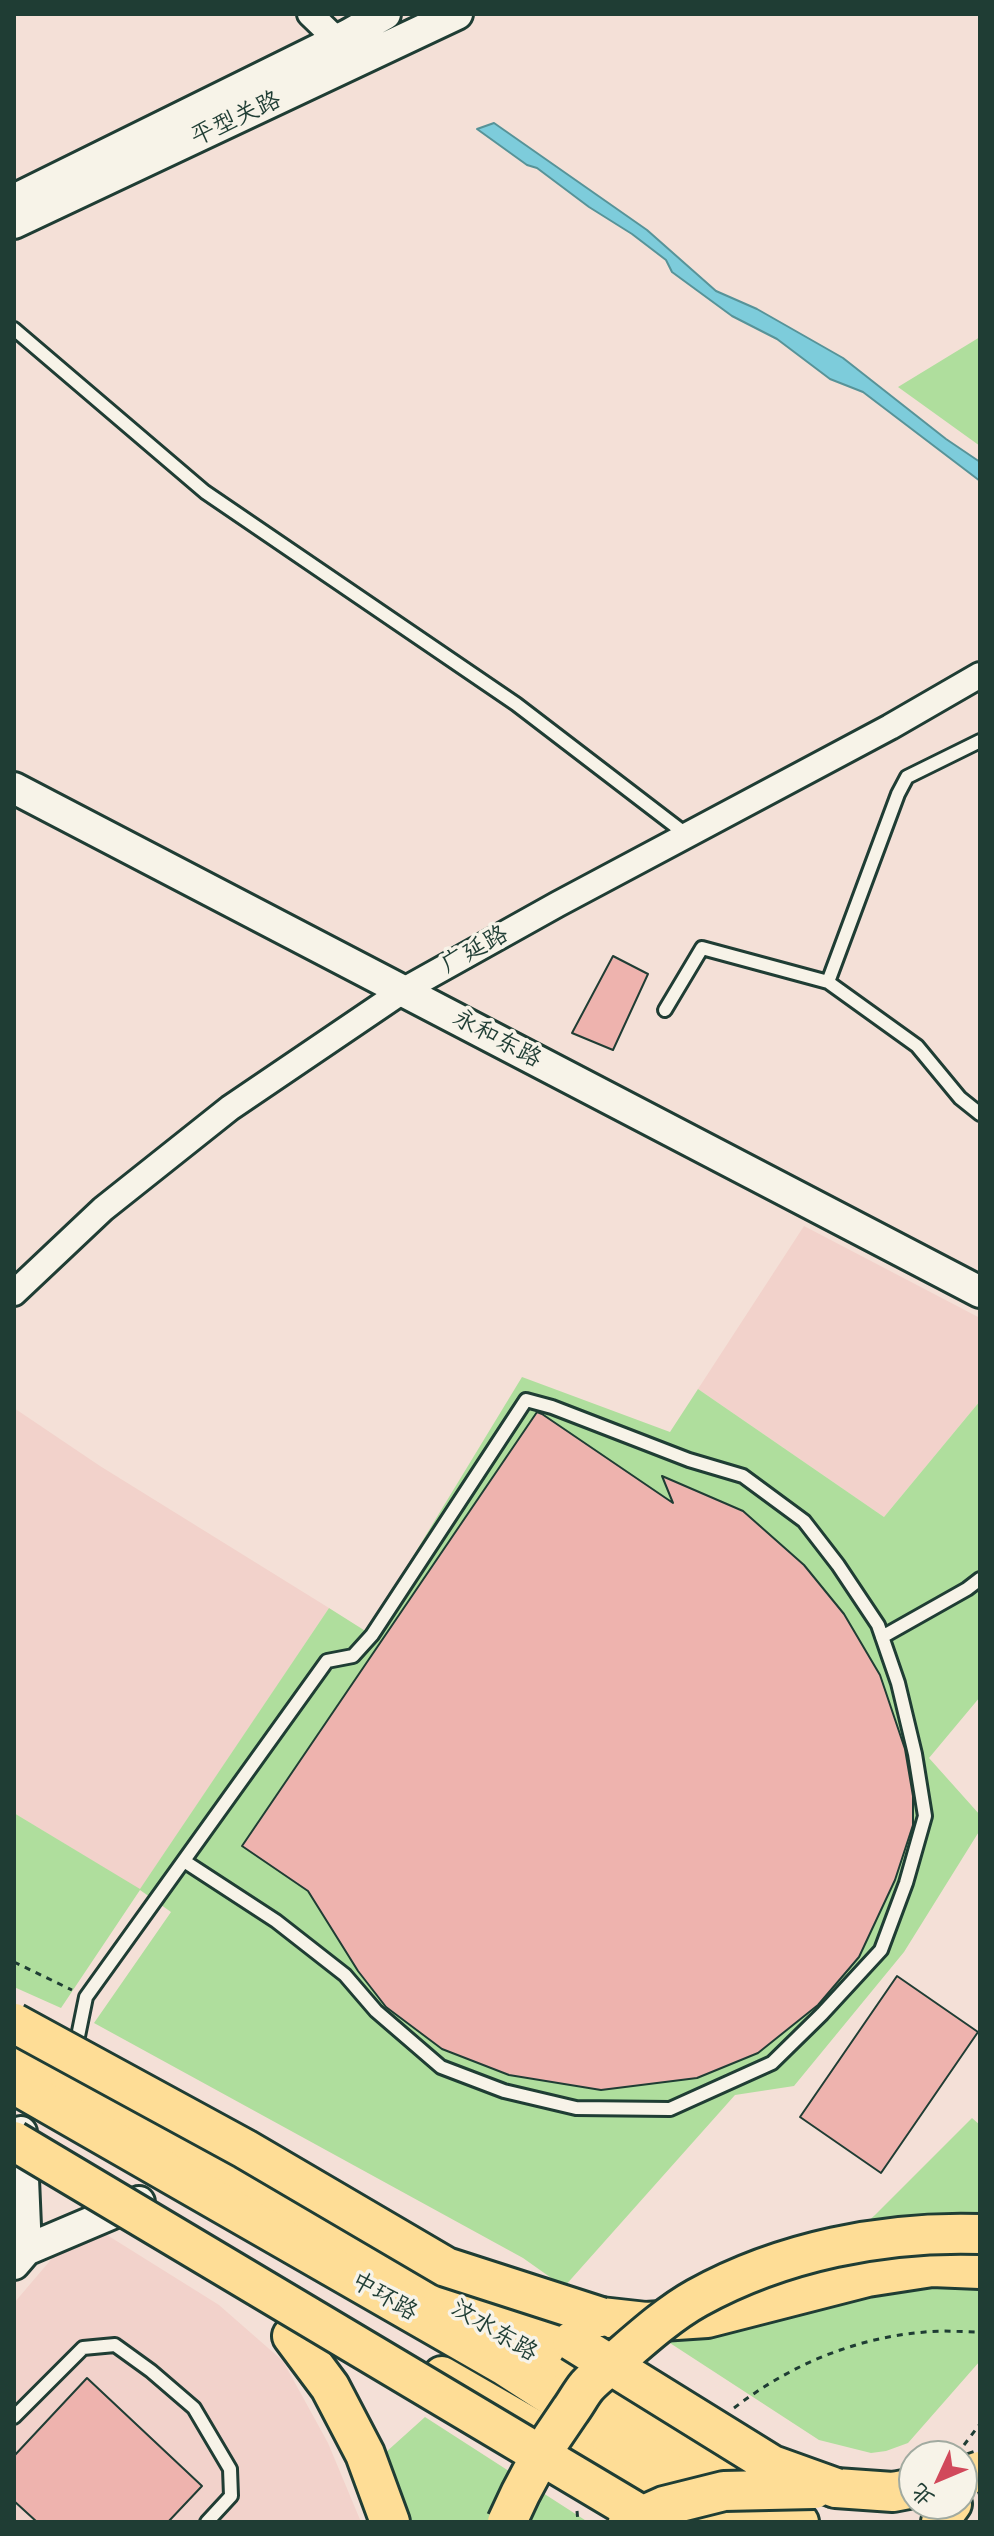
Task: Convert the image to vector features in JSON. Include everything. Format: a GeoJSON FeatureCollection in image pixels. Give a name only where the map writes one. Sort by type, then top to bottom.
{"type":"FeatureCollection","features":[{"type":"Feature","properties":{"kind":"highway"},"geometry":{"type":"LineString","coordinates":[[14,2023],[245,2149],[572,2341],[772,2465],[836,2488]]}},
{"type":"Feature","properties":{"kind":"highway","name":"中环路"},"geometry":{"type":"LineString","coordinates":[[14,2084],[505,2366],[746,2522]]}},
{"type":"Feature","properties":{"kind":"highway"},"geometry":{"type":"LineString","coordinates":[[15,2131],[252,2292],[292,2336],[330,2387],[365,2454],[390,2522]]}},
{"type":"Feature","properties":{"kind":"highway"},"geometry":{"type":"LineString","coordinates":[[15,2131],[653,2522]]}},
{"type":"Feature","properties":{"kind":"highway"},"geometry":{"type":"LineString","coordinates":[[507,2522],[520,2492],[552,2437],[587,2386],[637,2342],[696,2299],[747,2275],[809,2254],[883,2238],[980,2234]]}},
{"type":"Feature","properties":{"kind":"highway"},"geometry":{"type":"LineString","coordinates":[[446,2267],[601,2317],[646,2322],[707,2318],[867,2277],[932,2267],[980,2269]]}},
{"type":"Feature","properties":{"kind":"highway"},"geometry":{"type":"LineString","coordinates":[[628,2522],[664,2506],[724,2491],[836,2488],[898,2491]]}},
{"type":"Feature","properties":{"kind":"main road","name":"汶水东路"},"geometry":{"type":"LineString","coordinates":[[14,2055],[397,2273],[615,2403],[800,2522]]}},
{"type":"Feature","properties":{"kind":"main road","name":"汶水东路"},"geometry":{"type":"LineString","coordinates":[[15,2131],[579,2428],[731,2522]]}},
{"type":"Feature","properties":{"kind":"main road"},"geometry":{"type":"LineString","coordinates":[[15,2131],[593,2462],[690,2522]]}},
{"type":"Feature","properties":{"kind":"main road"},"geometry":{"type":"LineString","coordinates":[[321,2305],[413,2398],[628,2522]]}},
{"type":"Feature","properties":{"kind":"street"},"geometry":{"type":"LineString","coordinates":[[310,14],[337,40]]}},
{"type":"Feature","properties":{"kind":"street","name":"平型关路"},"geometry":{"type":"LineString","coordinates":[[14,200],[385,14]]}},
{"type":"Feature","properties":{"kind":"street","name":"平型关路"},"geometry":{"type":"LineString","coordinates":[[14,223],[457,14]]}},
{"type":"Feature","properties":{"kind":"street","name":"广延路"},"geometry":{"type":"LineString","coordinates":[[14,1293],[103,1209],[230,1108],[404,990],[558,904],[977,683]]}},
{"type":"Feature","properties":{"kind":"street","name":"永和东路"},"geometry":{"type":"LineString","coordinates":[[14,788],[980,1292]]}},
{"type":"Feature","properties":{"kind":"street"},"geometry":{"type":"LineString","coordinates":[[15,2131],[20,2257],[140,2201]]}},
{"type":"Feature","properties":{"kind":"lane"},"geometry":{"type":"LineString","coordinates":[[14,329],[205,492],[516,704],[687,835]]}},
{"type":"Feature","properties":{"kind":"lane"},"geometry":{"type":"LineString","coordinates":[[828,982],[907,777],[980,741]]}},
{"type":"Feature","properties":{"kind":"lane"},"geometry":{"type":"LineString","coordinates":[[665,1010],[702,948],[828,982],[917,1046],[960,1098],[980,1114]]}},
{"type":"Feature","properties":{"kind":"lane"},"geometry":{"type":"LineString","coordinates":[[68,2086],[86,1997],[327,1661],[353,1656],[372,1635],[526,1400],[552,1407],[689,1460],[743,1476],[804,1521],[878,1625],[898,1683],[915,1754],[925,1816],[906,1883],[881,1950],[772,2063],[670,2109],[576,2108],[504,2091],[441,2067],[376,2011],[345,1975],[276,1921],[184,1861]]}},
{"type":"Feature","properties":{"kind":"lane"},"geometry":{"type":"LineString","coordinates":[[882,1637],[980,1579]]}},
{"type":"Feature","properties":{"kind":"lane"},"geometry":{"type":"LineString","coordinates":[[14,2417],[83,2348],[115,2345],[194,2408],[230,2469],[231,2496],[207,2522]]}},
{"type":"Feature","properties":{"kind":"path"},"geometry":{"type":"LineString","coordinates":[[14,1962],[86,1997]]}},
{"type":"Feature","properties":{"kind":"path"},"geometry":{"type":"LineString","coordinates":[[730,2412],[763,2386],[797,2366],[864,2341],[926,2331],[980,2332]]}},
{"type":"Feature","properties":{"kind":"shaded area"},"geometry":{"type":"Polygon","coordinates":[[[804,1226],[980,1318],[980,1401],[884,1517],[698,1389],[804,1226]]]}},
{"type":"Feature","properties":{"kind":"shaded area"},"geometry":{"type":"Polygon","coordinates":[[[14,1408],[100,1466],[329,1608],[140,1890],[14,1813],[14,1408]]]}},
{"type":"Feature","properties":{"kind":"shaded area"},"geometry":{"type":"Polygon","coordinates":[[[107,2235],[219,2305],[283,2361],[328,2443],[361,2522],[14,2522],[14,2303],[60,2249],[107,2235]]]}},
{"type":"Feature","properties":{"kind":"green space"},"geometry":{"type":"Polygon","coordinates":[[[980,337],[980,446],[898,387],[980,337]]]}},
{"type":"Feature","properties":{"kind":"green space"},"geometry":{"type":"Polygon","coordinates":[[[522,1377],[670,1432],[698,1389],[884,1517],[980,1401],[980,1697],[929,1758],[980,1815],[980,1830],[904,1952],[794,2086],[735,2095],[564,2287],[523,2258],[94,2023],[171,1912],[140,1890],[61,2008],[14,1987],[14,1813],[140,1889],[329,1608],[367,1632],[522,1377]]]}},
{"type":"Feature","properties":{"kind":"green space"},"geometry":{"type":"Polygon","coordinates":[[[972,2118],[980,2125],[980,2361],[911,2440],[898,2440],[898,2447],[871,2453],[819,2440],[653,2332],[833,2253],[972,2118]]]}},
{"type":"Feature","properties":{"kind":"green space"},"geometry":{"type":"Polygon","coordinates":[[[425,2417],[588,2522],[402,2522],[385,2453],[425,2417]]]}},
{"type":"Feature","properties":{"kind":"water"},"geometry":{"type":"Polygon","coordinates":[[[494,123],[647,230],[716,291],[757,309],[843,358],[980,462],[980,481],[863,392],[830,379],[777,339],[732,316],[672,272],[666,260],[632,234],[477,129],[494,123]]]}},
{"type":"Feature","properties":{"kind":"building"},"geometry":{"type":"Polygon","coordinates":[[[613,956],[648,974],[613,1050],[572,1033],[613,956]]]}},
{"type":"Feature","properties":{"kind":"building"},"geometry":{"type":"Polygon","coordinates":[[[537,1412],[673,1503],[662,1476],[743,1511],[804,1565],[844,1614],[880,1675],[905,1749],[913,1796],[913,1825],[895,1880],[859,1957],[818,2005],[758,2053],[697,2078],[601,2090],[509,2075],[442,2049],[386,2007],[358,1971],[308,1891],[242,1846],[537,1412]]]}},
{"type":"Feature","properties":{"kind":"building"},"geometry":{"type":"Polygon","coordinates":[[[897,1976],[978,2032],[881,2173],[800,2117],[897,1976]]]}},
{"type":"Feature","properties":{"kind":"building"},"geometry":{"type":"Polygon","coordinates":[[[87,2378],[202,2486],[168,2522],[37,2522],[14,2501],[14,2456],[87,2378]]]}}]}
